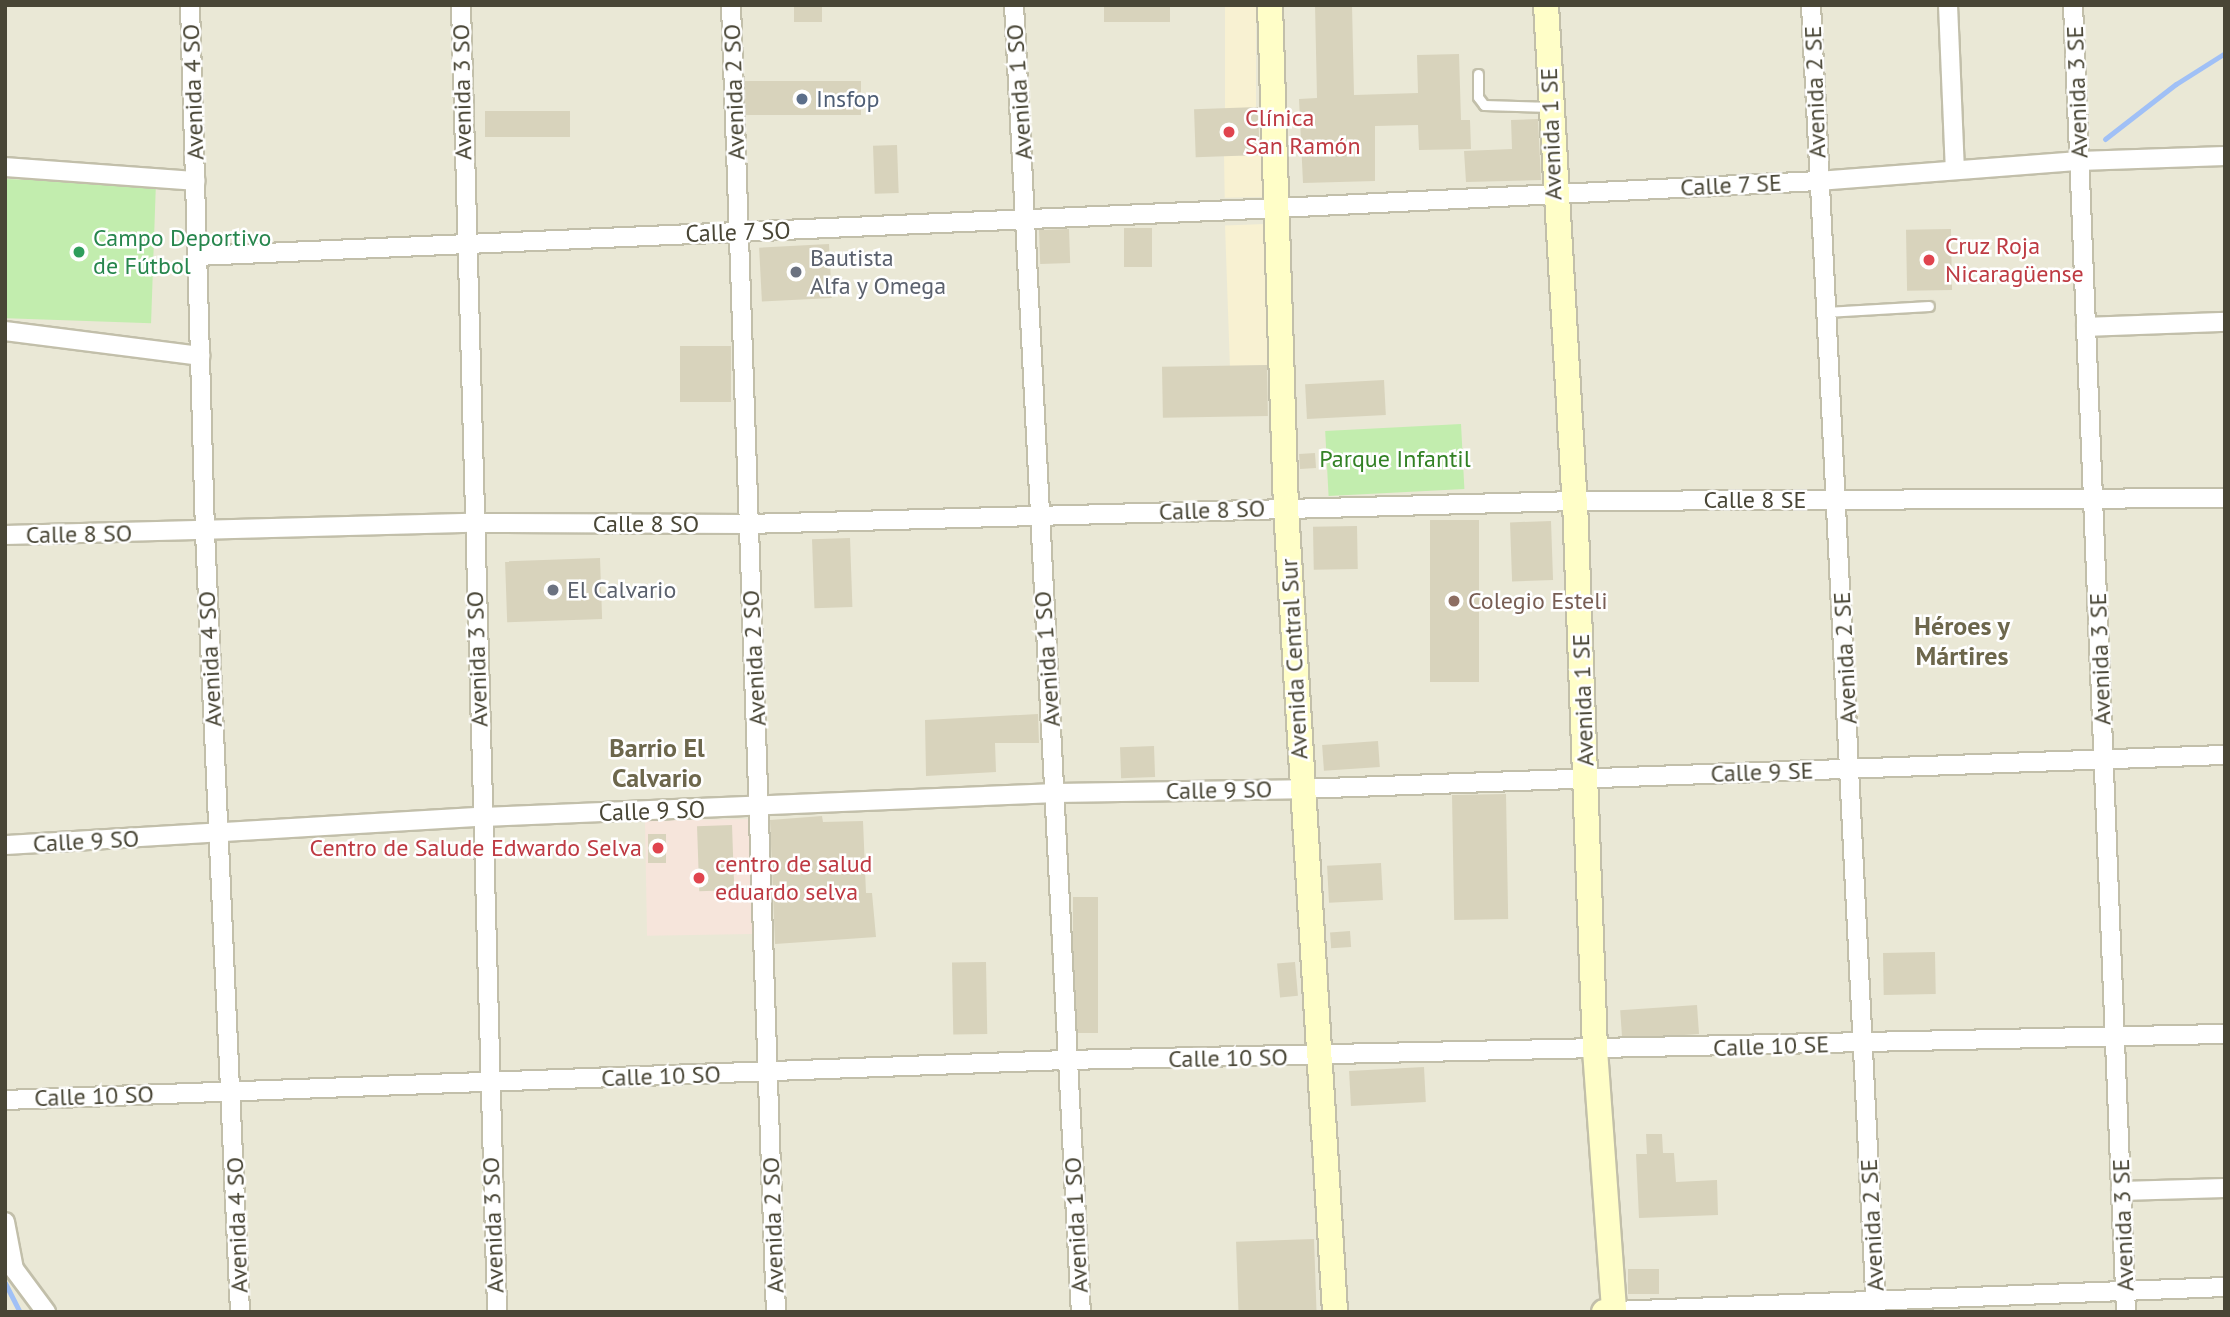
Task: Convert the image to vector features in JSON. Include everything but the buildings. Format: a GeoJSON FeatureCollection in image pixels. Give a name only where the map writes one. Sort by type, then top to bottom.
{"type":"FeatureCollection","features":[{"type":"Feature","properties":{"kind":"street","name":"Avenida 4 SO"},"geometry":{"type":"LineString","coordinates":[[190,5],[205,532],[240,1312]]}},
{"type":"Feature","properties":{"kind":"street","name":"Avenida 3 SO"},"geometry":{"type":"LineString","coordinates":[[461,5],[464,244],[497,1312]]}},
{"type":"Feature","properties":{"kind":"street","name":"Avenida 2 SO"},"geometry":{"type":"LineString","coordinates":[[731,5],[747,524],[762,808],[776,1312]]}},
{"type":"Feature","properties":{"kind":"street","name":"Avenida 1 SO"},"geometry":{"type":"LineString","coordinates":[[1014,5],[1027,219],[1038,515],[1056,793],[1066,1060],[1081,1312]]}},
{"type":"Feature","properties":{"kind":"street","name":"Avenida Central Sur"},"geometry":{"type":"LineString","coordinates":[[1270,5],[1279,208],[1286,508],[1300,789],[1335,1312]]}},
{"type":"Feature","properties":{"kind":"street","name":"Avenida 1 SE"},"geometry":{"type":"LineString","coordinates":[[1546,5],[1553,193],[1575,501],[1595,1051],[1614,1311]]}},
{"type":"Feature","properties":{"kind":"street","name":"Avenida 2 SE"},"geometry":{"type":"LineString","coordinates":[[1811,5],[1835,500],[1852,768],[1876,1306]]}},
{"type":"Feature","properties":{"kind":"street"},"geometry":{"type":"LineString","coordinates":[[1948,5],[1955,170]]}},
{"type":"Feature","properties":{"kind":"street","name":"Avenida 3 SE"},"geometry":{"type":"LineString","coordinates":[[2073,5],[2126,1312]]}},
{"type":"Feature","properties":{"kind":"street","name":"Calle 7 SE"},"geometry":{"type":"LineString","coordinates":[[1279,208],[1818,181],[2079,161],[2225,156]]}},
{"type":"Feature","properties":{"kind":"street"},"geometry":{"type":"LineString","coordinates":[[5,167],[195,181]]}},
{"type":"Feature","properties":{"kind":"street","name":"Calle 7 SO"},"geometry":{"type":"LineString","coordinates":[[197,256],[1279,208]]}},
{"type":"Feature","properties":{"kind":"street"},"geometry":{"type":"LineString","coordinates":[[2086,327],[2225,322]]}},
{"type":"Feature","properties":{"kind":"street"},"geometry":{"type":"LineString","coordinates":[[5,331],[200,356]]}},
{"type":"Feature","properties":{"kind":"street","name":"Calle 8 SE"},"geometry":{"type":"LineString","coordinates":[[1286,508],[1575,501],[2225,498]]}},
{"type":"Feature","properties":{"kind":"street","name":"Calle 8 SO"},"geometry":{"type":"LineString","coordinates":[[5,535],[205,532],[472,523],[747,524],[1286,508]]}},
{"type":"Feature","properties":{"kind":"street","name":"Calle 9 SE"},"geometry":{"type":"LineString","coordinates":[[1300,789],[2225,755]]}},
{"type":"Feature","properties":{"kind":"street","name":"Calle 9 SO"},"geometry":{"type":"LineString","coordinates":[[5,845],[483,817],[762,808],[1056,793],[1300,789]]}},
{"type":"Feature","properties":{"kind":"street","name":"Calle 10 SE"},"geometry":{"type":"LineString","coordinates":[[1317,1058],[2225,1034]]}},
{"type":"Feature","properties":{"kind":"street","name":"Calle 10 SO"},"geometry":{"type":"LineString","coordinates":[[5,1100],[1066,1060],[1317,1058]]}},
{"type":"Feature","properties":{"kind":"street"},"geometry":{"type":"LineString","coordinates":[[2121,1191],[2225,1188]]}},
{"type":"Feature","properties":{"kind":"street"},"geometry":{"type":"LineString","coordinates":[[5,1222],[14,1269],[46,1312]]}},
{"type":"Feature","properties":{"kind":"street"},"geometry":{"type":"LineString","coordinates":[[1604,1312],[1876,1306],[2225,1287]]}},
{"type":"Feature","properties":{"kind":"lane"},"geometry":{"type":"LineString","coordinates":[[1478,74],[1478,97],[1485,104],[1550,107]]}},
{"type":"Feature","properties":{"kind":"lane"},"geometry":{"type":"LineString","coordinates":[[1825,313],[1929,306]]}},
{"type":"Feature","properties":{"kind":"shaded area"},"geometry":{"type":"Polygon","coordinates":[[[5,5],[2225,5],[2225,1312],[5,1312],[5,5]]]}},
{"type":"Feature","properties":{"kind":"shaded area"},"geometry":{"type":"Polygon","coordinates":[[[1225,5],[1256,5],[1256,109],[1225,109],[1225,5]]]}},
{"type":"Feature","properties":{"kind":"shaded area"},"geometry":{"type":"Polygon","coordinates":[[[1263,155],[1264,197],[1225,198],[1224,156],[1263,155]]]}},
{"type":"Feature","properties":{"kind":"shaded area"},"geometry":{"type":"Polygon","coordinates":[[[1265,224],[1270,365],[1230,366],[1225,225],[1265,224]]]}},
{"type":"Feature","properties":{"kind":"shaded area","name":"centro de salud eduardo selva"},"geometry":{"type":"Polygon","coordinates":[[[750,819],[752,934],[647,936],[645,821],[750,819]]]}},
{"type":"Feature","properties":{"kind":"green space","name":"Campo Deportivo de Fútbol"},"geometry":{"type":"Polygon","coordinates":[[[5,179],[156,184],[151,323],[5,318],[5,179]]]}},
{"type":"Feature","properties":{"kind":"green space","name":"Parque Infantil"},"geometry":{"type":"Polygon","coordinates":[[[1461,424],[1464,489],[1329,496],[1325,431],[1461,424]]]}},
{"type":"Feature","properties":{"kind":"waterway"},"geometry":{"type":"LineString","coordinates":[[2105,139],[2176,84],[2225,53]]}},
{"type":"Feature","properties":{"kind":"waterway"},"geometry":{"type":"LineString","coordinates":[[5,1283],[20,1312]]}},
{"type":"Feature","properties":{"kind":"place","name":"Insfop"},"geometry":{"type":"Point","coordinates":[802,99]}},
{"type":"Feature","properties":{"kind":"place","name":"Clínica San Ramón"},"geometry":{"type":"Point","coordinates":[1229,132]}},
{"type":"Feature","properties":{"kind":"place","name":"Campo Deportivo de Fútbol"},"geometry":{"type":"Point","coordinates":[79,252]}},
{"type":"Feature","properties":{"kind":"place","name":"Cruz Roja Nicaragüense"},"geometry":{"type":"Point","coordinates":[1929,260]}},
{"type":"Feature","properties":{"kind":"place","name":"Bautista Alfa y Omega"},"geometry":{"type":"Point","coordinates":[796,272]}},
{"type":"Feature","properties":{"kind":"place","name":"El Calvario"},"geometry":{"type":"Point","coordinates":[553,590]}},
{"type":"Feature","properties":{"kind":"place","name":"Colegio Esteli"},"geometry":{"type":"Point","coordinates":[1454,601]}},
{"type":"Feature","properties":{"kind":"place","name":"Centro de Salude Edwardo Selva"},"geometry":{"type":"Point","coordinates":[658,848]}},
{"type":"Feature","properties":{"kind":"place","name":"centro de salud eduardo selva"},"geometry":{"type":"Point","coordinates":[699,878]}},
{"type":"Feature","properties":{"kind":"district","name":"Héroes y Mártires"},"geometry":{"type":"Point","coordinates":[1962,641]}},
{"type":"Feature","properties":{"kind":"district","name":"Barrio El Calvario"},"geometry":{"type":"Point","coordinates":[657,763]}}]}
